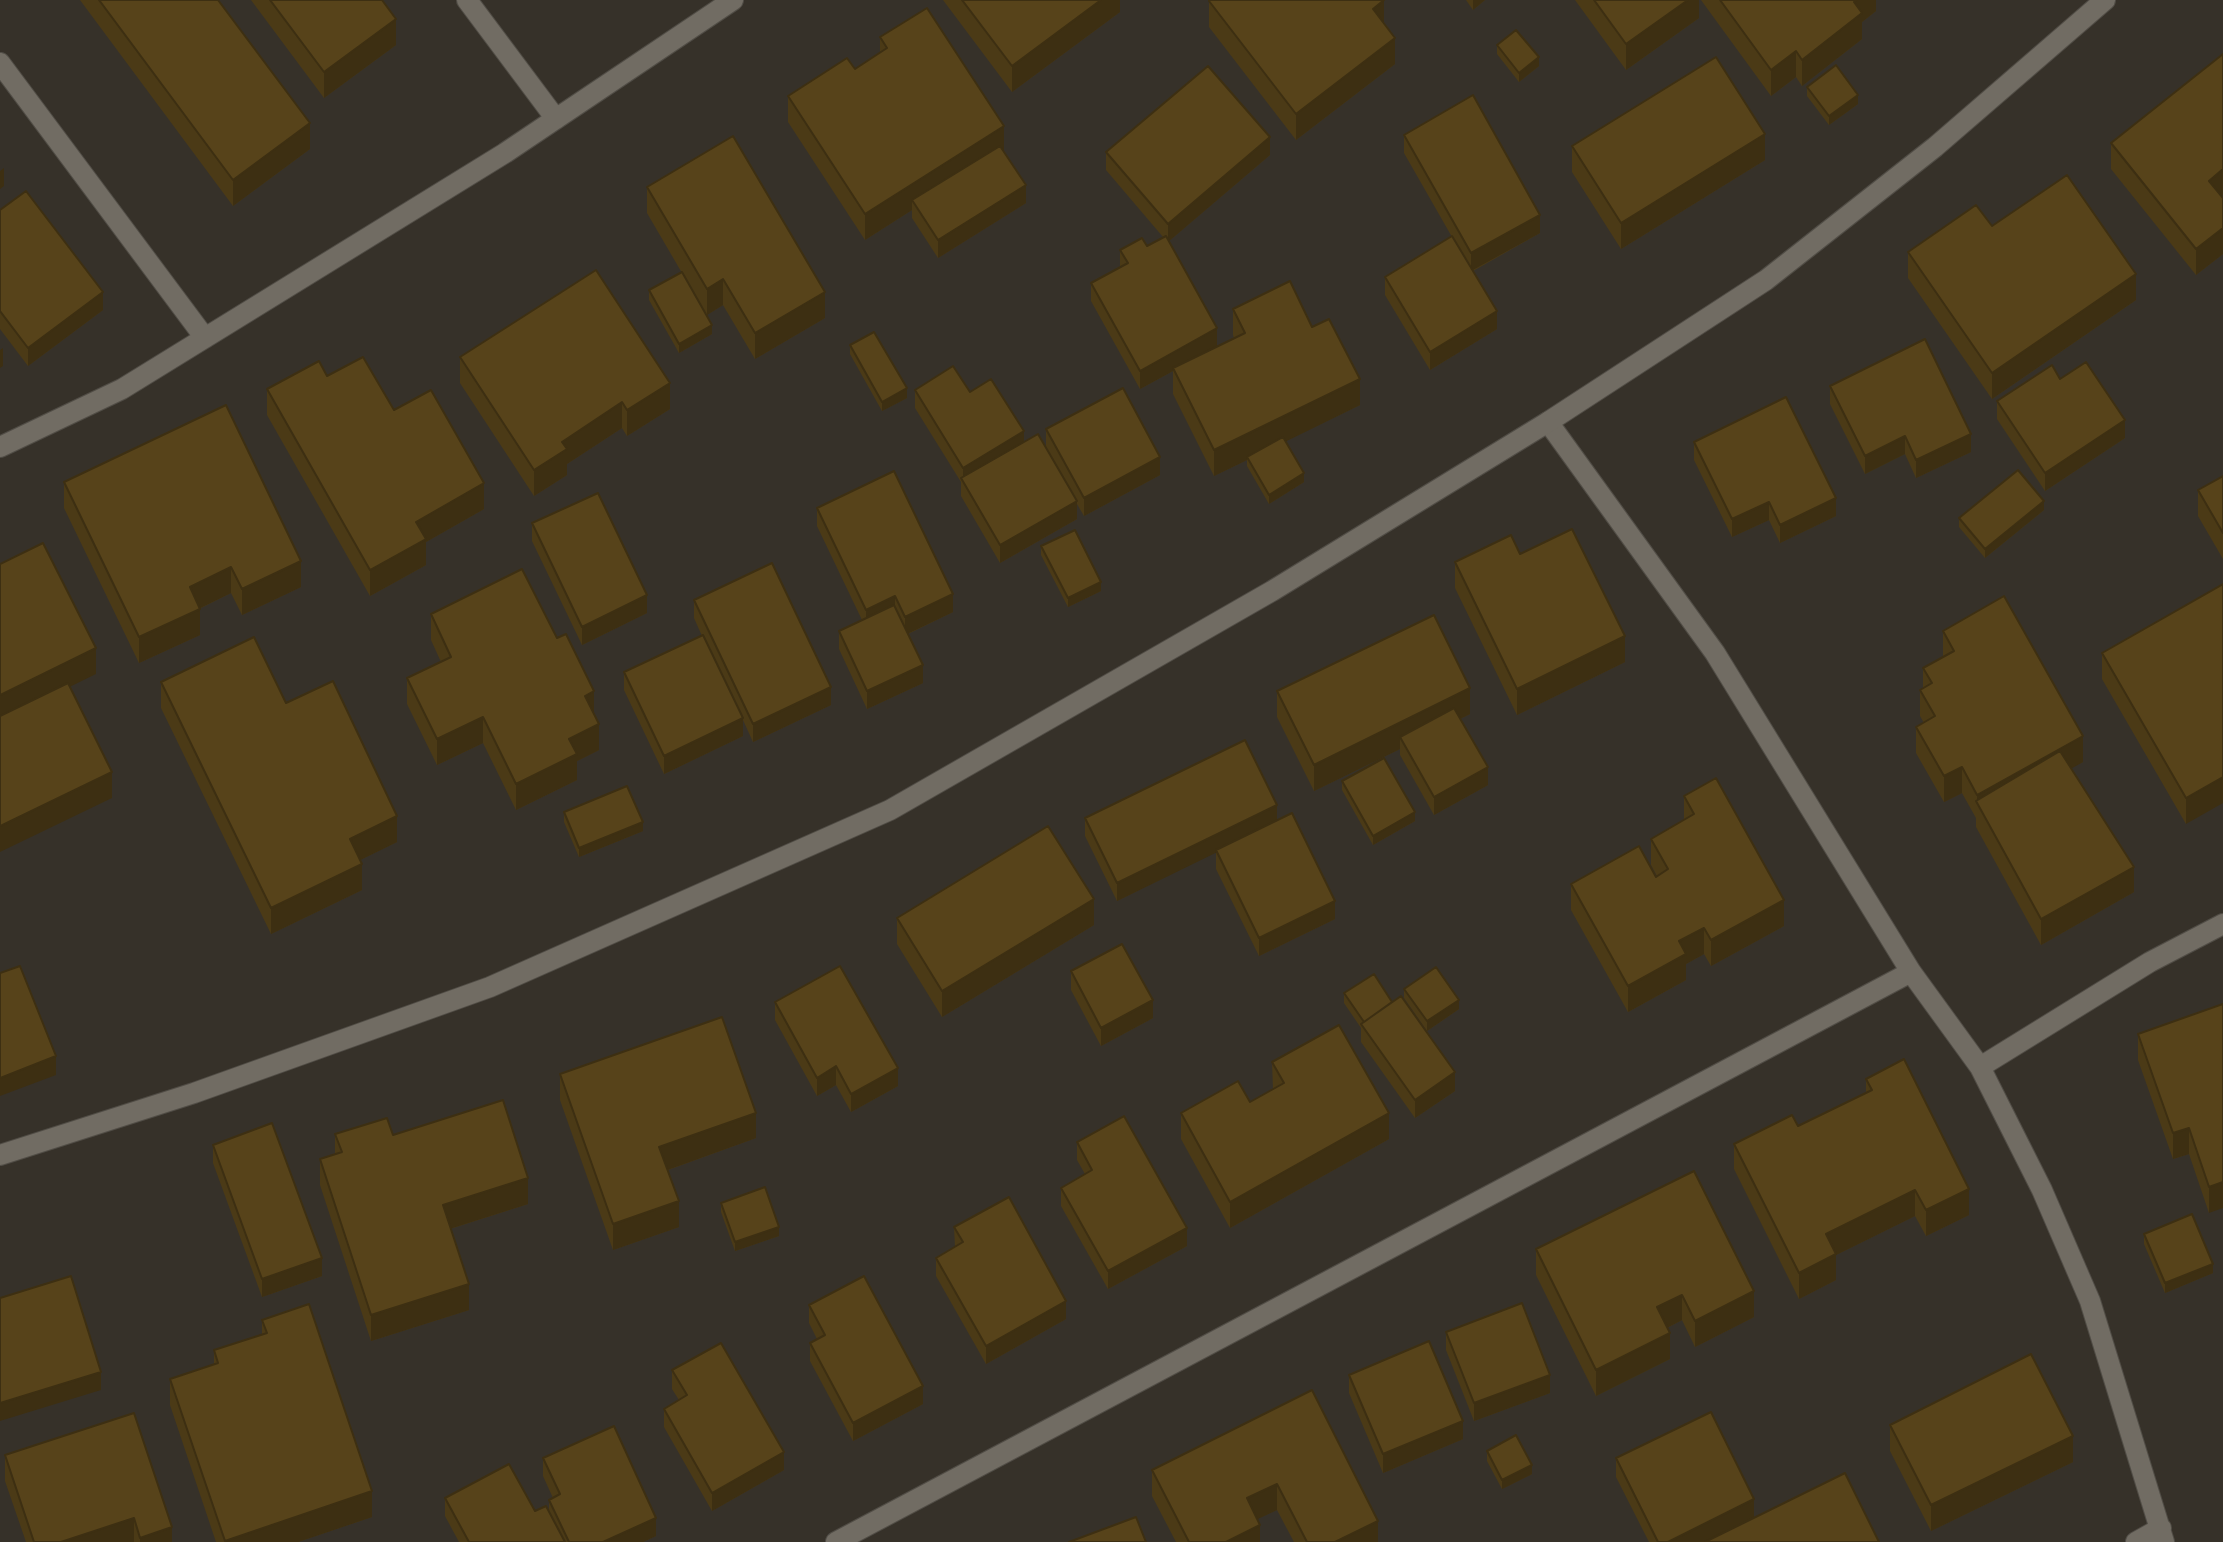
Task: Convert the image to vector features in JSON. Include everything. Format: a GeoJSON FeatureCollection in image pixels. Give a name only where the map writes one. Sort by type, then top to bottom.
{"type":"FeatureCollection","features":[{"type":"Feature","properties":{"kind":"street"},"geometry":{"type":"LineString","coordinates":[[467,0],[556,119]]}},
{"type":"Feature","properties":{"kind":"street"},"geometry":{"type":"LineString","coordinates":[[0,447],[122,389],[556,119],[733,0]]}},
{"type":"Feature","properties":{"kind":"street"},"geometry":{"type":"LineString","coordinates":[[0,1155],[194,1093],[490,987],[890,810],[1272,591],[1548,422],[1766,280],[1935,147],[2105,0]]}},
{"type":"Feature","properties":{"kind":"street"},"geometry":{"type":"LineString","coordinates":[[0,63],[205,338]]}},
{"type":"Feature","properties":{"kind":"street"},"geometry":{"type":"LineString","coordinates":[[1548,422],[1715,653],[1911,972],[1980,1067],[2042,1190],[2090,1301],[2162,1535],[2136,1542]]}},
{"type":"Feature","properties":{"kind":"street"},"geometry":{"type":"LineString","coordinates":[[1980,1067],[2150,962],[2223,924]]}},
{"type":"Feature","properties":{"kind":"street"},"geometry":{"type":"LineString","coordinates":[[836,1542],[1911,972]]}},
{"type":"Feature","properties":{"kind":"building"},"geometry":{"type":"Polygon","coordinates":[[[99,0],[218,0],[310,123],[233,180],[99,0]]]}},
{"type":"Feature","properties":{"kind":"building"},"geometry":{"type":"Polygon","coordinates":[[[270,0],[382,0],[396,19],[324,72],[270,0]]]}},
{"type":"Feature","properties":{"kind":"building"},"geometry":{"type":"Polygon","coordinates":[[[962,0],[1101,0],[1012,66],[962,0]]]}},
{"type":"Feature","properties":{"kind":"building"},"geometry":{"type":"Polygon","coordinates":[[[1210,0],[1384,0],[1373,9],[1395,38],[1296,114],[1210,0]]]}},
{"type":"Feature","properties":{"kind":"building"},"geometry":{"type":"Polygon","coordinates":[[[1594,0],[1688,0],[1626,44],[1594,0]]]}},
{"type":"Feature","properties":{"kind":"building"},"geometry":{"type":"Polygon","coordinates":[[[1720,0],[1857,0],[1854,2],[1862,13],[1802,60],[1796,51],[1771,70],[1720,0]]]}},
{"type":"Feature","properties":{"kind":"building"},"geometry":{"type":"Polygon","coordinates":[[[927,8],[1004,126],[865,214],[788,96],[847,58],[855,69],[887,48],[880,37],[927,8]]]}},
{"type":"Feature","properties":{"kind":"building"},"geometry":{"type":"Polygon","coordinates":[[[1516,30],[1539,57],[1519,73],[1497,45],[1516,30]]]}},
{"type":"Feature","properties":{"kind":"building"},"geometry":{"type":"Polygon","coordinates":[[[2223,54],[2223,169],[2209,181],[2223,198],[2223,228],[2196,249],[2111,143],[2223,54]]]}},
{"type":"Feature","properties":{"kind":"building"},"geometry":{"type":"Polygon","coordinates":[[[1716,57],[1765,134],[1621,223],[1572,146],[1716,57]]]}},
{"type":"Feature","properties":{"kind":"building"},"geometry":{"type":"Polygon","coordinates":[[[1836,65],[1858,95],[1829,116],[1807,87],[1836,65]]]}},
{"type":"Feature","properties":{"kind":"building"},"geometry":{"type":"Polygon","coordinates":[[[1208,66],[1270,137],[1168,224],[1106,152],[1208,66]]]}},
{"type":"Feature","properties":{"kind":"building"},"geometry":{"type":"Polygon","coordinates":[[[1473,95],[1540,215],[1471,253],[1404,135],[1473,95]]]}},
{"type":"Feature","properties":{"kind":"building"},"geometry":{"type":"Polygon","coordinates":[[[733,136],[825,292],[755,333],[723,279],[707,289],[647,187],[733,136]]]}},
{"type":"Feature","properties":{"kind":"building"},"geometry":{"type":"Polygon","coordinates":[[[1000,146],[1026,185],[938,240],[912,200],[1000,146]]]}},
{"type":"Feature","properties":{"kind":"building"},"geometry":{"type":"Polygon","coordinates":[[[2067,175],[2136,274],[1992,373],[1908,252],[1976,205],[1992,226],[2067,175]]]}},
{"type":"Feature","properties":{"kind":"building"},"geometry":{"type":"Polygon","coordinates":[[[26,191],[103,292],[28,348],[0,311],[0,210],[26,191]]]}},
{"type":"Feature","properties":{"kind":"building"},"geometry":{"type":"Polygon","coordinates":[[[1166,236],[1217,328],[1140,371],[1091,283],[1128,263],[1120,250],[1142,238],[1147,246],[1166,236]]]}},
{"type":"Feature","properties":{"kind":"building"},"geometry":{"type":"Polygon","coordinates":[[[1452,236],[1497,311],[1430,352],[1385,277],[1452,236]]]}},
{"type":"Feature","properties":{"kind":"building"},"geometry":{"type":"Polygon","coordinates":[[[596,270],[670,383],[627,410],[622,402],[562,442],[567,449],[534,470],[460,357],[596,270]]]}},
{"type":"Feature","properties":{"kind":"building"},"geometry":{"type":"Polygon","coordinates":[[[682,272],[712,325],[679,344],[649,290],[682,272]]]}},
{"type":"Feature","properties":{"kind":"building"},"geometry":{"type":"Polygon","coordinates":[[[1290,281],[1312,327],[1329,319],[1360,379],[1214,450],[1173,368],[1245,333],[1233,309],[1290,281]]]}},
{"type":"Feature","properties":{"kind":"building"},"geometry":{"type":"Polygon","coordinates":[[[874,332],[907,388],[882,402],[850,345],[874,332]]]}},
{"type":"Feature","properties":{"kind":"building"},"geometry":{"type":"Polygon","coordinates":[[[1925,339],[1971,434],[1916,460],[1905,436],[1865,456],[1830,386],[1925,339]]]}},
{"type":"Feature","properties":{"kind":"building"},"geometry":{"type":"Polygon","coordinates":[[[363,357],[394,410],[431,390],[484,483],[416,522],[426,539],[370,570],[267,389],[319,361],[327,376],[363,357]]]}},
{"type":"Feature","properties":{"kind":"building"},"geometry":{"type":"Polygon","coordinates":[[[2086,362],[2125,420],[2045,473],[1997,401],[2052,365],[2060,379],[2086,362]]]}},
{"type":"Feature","properties":{"kind":"building"},"geometry":{"type":"Polygon","coordinates":[[[953,366],[970,392],[991,379],[1024,431],[963,468],[915,390],[953,366]]]}},
{"type":"Feature","properties":{"kind":"building"},"geometry":{"type":"Polygon","coordinates":[[[1123,388],[1160,457],[1084,498],[1046,429],[1123,388]]]}},
{"type":"Feature","properties":{"kind":"building"},"geometry":{"type":"Polygon","coordinates":[[[1786,397],[1836,498],[1780,525],[1769,502],[1732,519],[1694,442],[1786,397]]]}},
{"type":"Feature","properties":{"kind":"building"},"geometry":{"type":"Polygon","coordinates":[[[226,405],[301,561],[242,589],[231,567],[190,587],[200,609],[139,637],[64,482],[226,405]]]}},
{"type":"Feature","properties":{"kind":"building"},"geometry":{"type":"Polygon","coordinates":[[[1038,434],[1077,501],[1000,545],[961,478],[1038,434]]]}},
{"type":"Feature","properties":{"kind":"building"},"geometry":{"type":"Polygon","coordinates":[[[1283,437],[1304,473],[1269,495],[1247,457],[1283,437]]]}},
{"type":"Feature","properties":{"kind":"building"},"geometry":{"type":"Polygon","coordinates":[[[2018,470],[2044,501],[1985,549],[1959,518],[2018,470]]]}},
{"type":"Feature","properties":{"kind":"building"},"geometry":{"type":"Polygon","coordinates":[[[894,471],[953,594],[905,617],[895,596],[866,610],[817,508],[894,471]]]}},
{"type":"Feature","properties":{"kind":"building"},"geometry":{"type":"Polygon","coordinates":[[[2223,476],[2223,533],[2198,490],[2223,476]]]}},
{"type":"Feature","properties":{"kind":"building"},"geometry":{"type":"Polygon","coordinates":[[[598,493],[647,595],[582,627],[532,523],[598,493]]]}},
{"type":"Feature","properties":{"kind":"building"},"geometry":{"type":"Polygon","coordinates":[[[1572,529],[1625,636],[1517,689],[1455,562],[1511,535],[1520,554],[1572,529]]]}},
{"type":"Feature","properties":{"kind":"building"},"geometry":{"type":"Polygon","coordinates":[[[1075,530],[1101,582],[1068,598],[1041,546],[1075,530]]]}},
{"type":"Feature","properties":{"kind":"building"},"geometry":{"type":"Polygon","coordinates":[[[43,543],[96,648],[0,695],[0,564],[43,543]]]}},
{"type":"Feature","properties":{"kind":"building"},"geometry":{"type":"Polygon","coordinates":[[[772,563],[831,687],[753,724],[694,600],[772,563]]]}},
{"type":"Feature","properties":{"kind":"building"},"geometry":{"type":"Polygon","coordinates":[[[522,569],[557,638],[566,634],[594,691],[585,696],[599,724],[569,739],[577,754],[516,784],[483,717],[437,739],[407,678],[451,657],[431,614],[522,569]]]}},
{"type":"Feature","properties":{"kind":"building"},"geometry":{"type":"Polygon","coordinates":[[[2223,584],[2223,777],[2186,798],[2102,653],[2223,584]]]}},
{"type":"Feature","properties":{"kind":"building"},"geometry":{"type":"Polygon","coordinates":[[[2004,596],[2083,736],[1977,795],[1962,767],[1944,776],[1916,727],[1935,716],[1920,690],[1932,683],[1923,668],[1954,651],[1943,631],[2004,596]]]}},
{"type":"Feature","properties":{"kind":"building"},"geometry":{"type":"Polygon","coordinates":[[[894,605],[923,665],[867,691],[839,631],[894,605]]]}},
{"type":"Feature","properties":{"kind":"building"},"geometry":{"type":"Polygon","coordinates":[[[1434,615],[1470,688],[1314,765],[1277,691],[1434,615]]]}},
{"type":"Feature","properties":{"kind":"building"},"geometry":{"type":"Polygon","coordinates":[[[703,635],[743,718],[664,756],[624,672],[703,635]]]}},
{"type":"Feature","properties":{"kind":"building"},"geometry":{"type":"Polygon","coordinates":[[[254,637],[286,703],[333,681],[397,816],[350,839],[362,864],[271,908],[161,682],[254,637]]]}},
{"type":"Feature","properties":{"kind":"building"},"geometry":{"type":"Polygon","coordinates":[[[68,683],[112,772],[0,826],[0,716],[68,683]]]}},
{"type":"Feature","properties":{"kind":"building"},"geometry":{"type":"Polygon","coordinates":[[[1454,708],[1488,767],[1434,797],[1400,737],[1454,708]]]}},
{"type":"Feature","properties":{"kind":"building"},"geometry":{"type":"Polygon","coordinates":[[[1245,740],[1277,805],[1117,883],[1085,818],[1245,740]]]}},
{"type":"Feature","properties":{"kind":"building"},"geometry":{"type":"Polygon","coordinates":[[[2060,751],[2134,867],[2041,919],[1976,801],[2060,751]]]}},
{"type":"Feature","properties":{"kind":"building"},"geometry":{"type":"Polygon","coordinates":[[[1384,758],[1415,812],[1373,836],[1342,781],[1384,758]]]}},
{"type":"Feature","properties":{"kind":"building"},"geometry":{"type":"Polygon","coordinates":[[[1716,778],[1784,900],[1711,940],[1704,928],[1679,941],[1686,954],[1628,986],[1571,884],[1639,846],[1656,877],[1668,869],[1651,839],[1694,814],[1684,796],[1716,778]]]}},
{"type":"Feature","properties":{"kind":"building"},"geometry":{"type":"Polygon","coordinates":[[[627,786],[643,822],[579,848],[564,812],[627,786]]]}},
{"type":"Feature","properties":{"kind":"building"},"geometry":{"type":"Polygon","coordinates":[[[1292,813],[1335,901],[1259,938],[1216,850],[1292,813]]]}},
{"type":"Feature","properties":{"kind":"building"},"geometry":{"type":"Polygon","coordinates":[[[1048,826],[1094,899],[942,991],[897,918],[1048,826]]]}},
{"type":"Feature","properties":{"kind":"building"},"geometry":{"type":"Polygon","coordinates":[[[1122,944],[1153,1000],[1101,1028],[1071,971],[1122,944]]]}},
{"type":"Feature","properties":{"kind":"building"},"geometry":{"type":"Polygon","coordinates":[[[20,966],[56,1056],[0,1078],[0,973],[20,966]]]}},
{"type":"Feature","properties":{"kind":"building"},"geometry":{"type":"Polygon","coordinates":[[[840,966],[898,1068],[851,1094],[836,1066],[817,1078],[775,1002],[840,966]]]}},
{"type":"Feature","properties":{"kind":"building"},"geometry":{"type":"Polygon","coordinates":[[[1436,967],[1459,1000],[1427,1021],[1404,989],[1436,967]]]}},
{"type":"Feature","properties":{"kind":"building"},"geometry":{"type":"Polygon","coordinates":[[[1374,974],[1392,1002],[1364,1022],[1344,993],[1374,974]]]}},
{"type":"Feature","properties":{"kind":"building"},"geometry":{"type":"Polygon","coordinates":[[[1401,996],[1455,1072],[1415,1100],[1361,1024],[1401,996]]]}},
{"type":"Feature","properties":{"kind":"building"},"geometry":{"type":"Polygon","coordinates":[[[2223,1004],[2223,1182],[2209,1187],[2189,1128],[2173,1133],[2138,1034],[2223,1004]]]}},
{"type":"Feature","properties":{"kind":"building"},"geometry":{"type":"Polygon","coordinates":[[[722,1017],[756,1113],[659,1147],[679,1201],[613,1224],[560,1074],[722,1017]]]}},
{"type":"Feature","properties":{"kind":"building"},"geometry":{"type":"Polygon","coordinates":[[[1339,1025],[1389,1113],[1230,1202],[1181,1113],[1238,1081],[1250,1102],[1284,1083],[1272,1062],[1339,1025]]]}},
{"type":"Feature","properties":{"kind":"building"},"geometry":{"type":"Polygon","coordinates":[[[1904,1059],[1969,1189],[1926,1210],[1915,1190],[1826,1234],[1836,1254],[1799,1273],[1734,1144],[1792,1115],[1798,1126],[1872,1090],[1866,1079],[1904,1059]]]}},
{"type":"Feature","properties":{"kind":"building"},"geometry":{"type":"Polygon","coordinates":[[[503,1100],[528,1178],[443,1205],[469,1284],[371,1315],[320,1159],[342,1152],[335,1134],[387,1118],[393,1135],[503,1100]]]}},
{"type":"Feature","properties":{"kind":"building"},"geometry":{"type":"Polygon","coordinates":[[[1124,1116],[1187,1228],[1108,1271],[1061,1188],[1092,1170],[1077,1142],[1124,1116]]]}},
{"type":"Feature","properties":{"kind":"building"},"geometry":{"type":"Polygon","coordinates":[[[272,1123],[322,1258],[262,1279],[213,1145],[272,1123]]]}},
{"type":"Feature","properties":{"kind":"building"},"geometry":{"type":"Polygon","coordinates":[[[1694,1171],[1754,1291],[1695,1321],[1682,1295],[1657,1307],[1670,1333],[1596,1370],[1536,1249],[1694,1171]]]}},
{"type":"Feature","properties":{"kind":"building"},"geometry":{"type":"Polygon","coordinates":[[[765,1187],[779,1227],[735,1242],[721,1203],[765,1187]]]}},
{"type":"Feature","properties":{"kind":"building"},"geometry":{"type":"Polygon","coordinates":[[[1009,1197],[1066,1301],[986,1346],[936,1258],[963,1242],[954,1227],[1009,1197]]]}},
{"type":"Feature","properties":{"kind":"building"},"geometry":{"type":"Polygon","coordinates":[[[2192,1214],[2213,1264],[2165,1283],[2144,1234],[2192,1214]]]}},
{"type":"Feature","properties":{"kind":"building"},"geometry":{"type":"Polygon","coordinates":[[[71,1276],[101,1372],[0,1403],[0,1298],[71,1276]]]}},
{"type":"Feature","properties":{"kind":"building"},"geometry":{"type":"Polygon","coordinates":[[[864,1276],[923,1386],[853,1423],[810,1343],[825,1335],[809,1305],[864,1276]]]}},
{"type":"Feature","properties":{"kind":"building"},"geometry":{"type":"Polygon","coordinates":[[[1522,1303],[1550,1375],[1474,1403],[1446,1332],[1522,1303]]]}},
{"type":"Feature","properties":{"kind":"building"},"geometry":{"type":"Polygon","coordinates":[[[309,1304],[372,1491],[225,1541],[170,1379],[218,1363],[214,1350],[267,1333],[262,1320],[309,1304]]]}},
{"type":"Feature","properties":{"kind":"building"},"geometry":{"type":"Polygon","coordinates":[[[1429,1341],[1463,1421],[1383,1454],[1349,1375],[1429,1341]]]}},
{"type":"Feature","properties":{"kind":"building"},"geometry":{"type":"Polygon","coordinates":[[[721,1343],[784,1452],[712,1493],[664,1409],[687,1395],[672,1370],[721,1343]]]}},
{"type":"Feature","properties":{"kind":"building"},"geometry":{"type":"Polygon","coordinates":[[[2031,1354],[2073,1436],[1931,1505],[1890,1425],[2031,1354]]]}},
{"type":"Feature","properties":{"kind":"building"},"geometry":{"type":"Polygon","coordinates":[[[1312,1390],[1378,1521],[1335,1542],[1307,1542],[1277,1484],[1247,1498],[1260,1525],[1226,1542],[1189,1542],[1152,1470],[1312,1390]]]}},
{"type":"Feature","properties":{"kind":"building"},"geometry":{"type":"Polygon","coordinates":[[[1711,1412],[1754,1499],[1668,1542],[1658,1542],[1616,1458],[1711,1412]]]}},
{"type":"Feature","properties":{"kind":"building"},"geometry":{"type":"Polygon","coordinates":[[[134,1413],[172,1527],[140,1538],[134,1518],[61,1542],[34,1542],[5,1455],[134,1413]]]}},
{"type":"Feature","properties":{"kind":"building"},"geometry":{"type":"Polygon","coordinates":[[[614,1426],[656,1518],[603,1542],[569,1542],[549,1500],[560,1494],[543,1458],[614,1426]]]}},
{"type":"Feature","properties":{"kind":"building"},"geometry":{"type":"Polygon","coordinates":[[[1516,1435],[1532,1465],[1502,1480],[1487,1451],[1516,1435]]]}},
{"type":"Feature","properties":{"kind":"building"},"geometry":{"type":"Polygon","coordinates":[[[509,1464],[535,1511],[546,1506],[565,1542],[469,1542],[445,1498],[509,1464]]]}},
{"type":"Feature","properties":{"kind":"building"},"geometry":{"type":"Polygon","coordinates":[[[1845,1473],[1879,1542],[1705,1542],[1845,1473]]]}},
{"type":"Feature","properties":{"kind":"building"},"geometry":{"type":"Polygon","coordinates":[[[1136,1517],[1146,1542],[1069,1542],[1136,1517]]]}}]}
